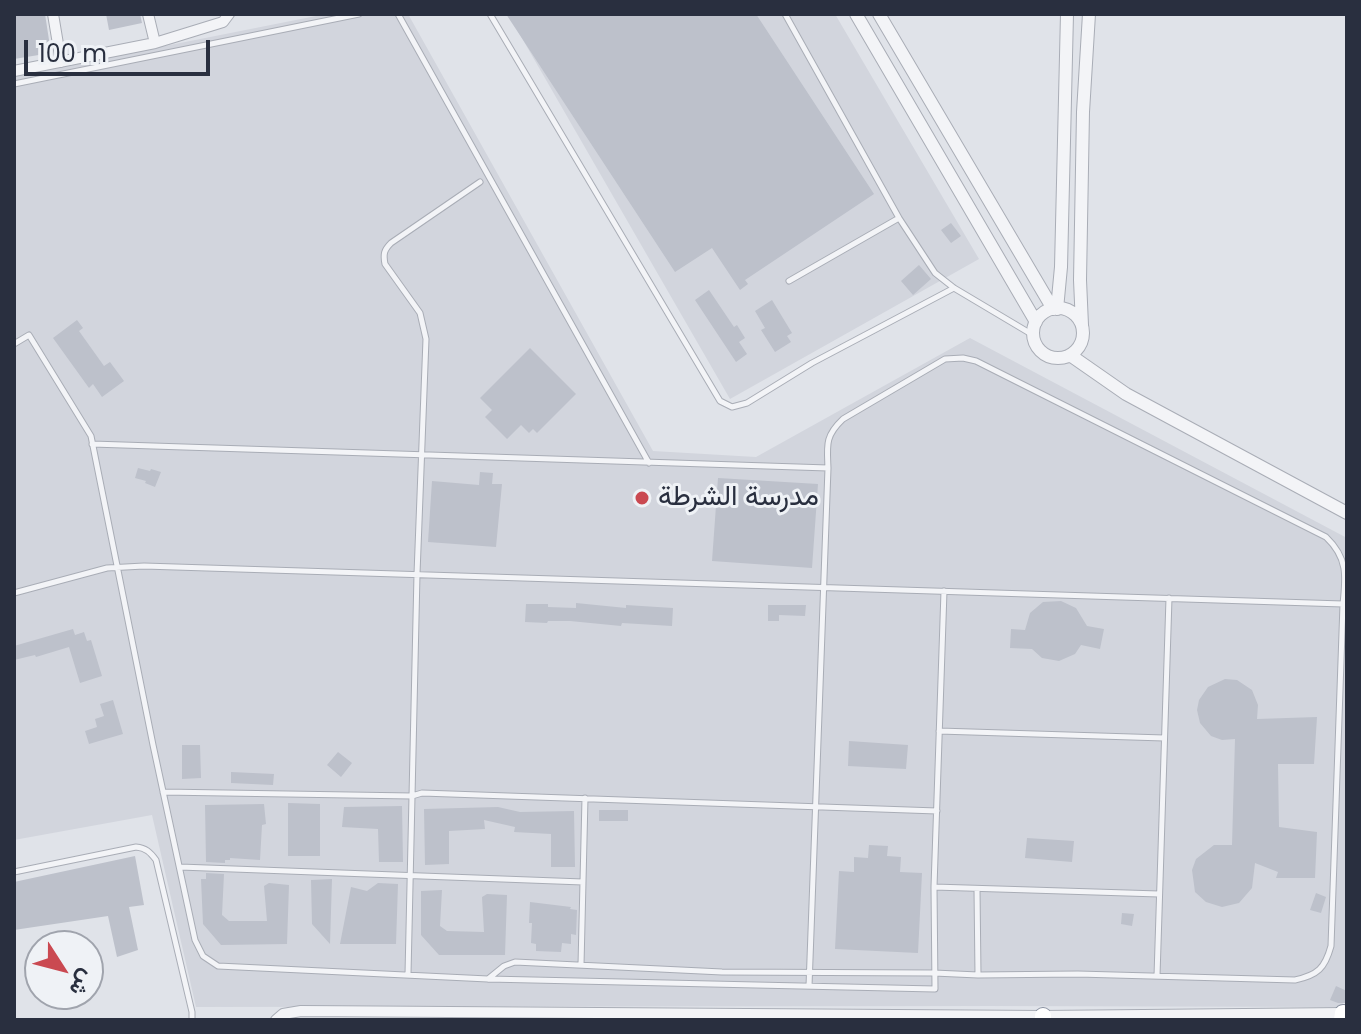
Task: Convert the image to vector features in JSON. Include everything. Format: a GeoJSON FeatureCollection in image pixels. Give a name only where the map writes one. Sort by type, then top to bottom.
{"type":"FeatureCollection","features":[{"type":"Feature","properties":{"kind":"street"},"geometry":{"type":"LineString","coordinates":[[53,14],[61,62]]}},
{"type":"Feature","properties":{"kind":"street"},"geometry":{"type":"LineString","coordinates":[[148,14],[155,43]]}},
{"type":"Feature","properties":{"kind":"street"},"geometry":{"type":"LineString","coordinates":[[14,71],[155,43],[223,22],[229,14]]}},
{"type":"Feature","properties":{"kind":"street"},"geometry":{"type":"LineString","coordinates":[[856,14],[1035,328],[1035,342],[1043,353],[1056,358],[1070,355],[1082,341],[1083,112],[1089,14]]}},
{"type":"Feature","properties":{"kind":"street"},"geometry":{"type":"LineString","coordinates":[[879,14],[1055,309]]}},
{"type":"Feature","properties":{"kind":"street"},"geometry":{"type":"LineString","coordinates":[[1055,309],[1062,259],[1067,14]]}},
{"type":"Feature","properties":{"kind":"street"},"geometry":{"type":"LineString","coordinates":[[1035,328],[1046,311],[1055,309],[1073,313],[1082,325]]}},
{"type":"Feature","properties":{"kind":"street"},"geometry":{"type":"LineString","coordinates":[[1070,355],[1126,394],[1347,513]]}},
{"type":"Feature","properties":{"kind":"street"},"geometry":{"type":"LineString","coordinates":[[276,1020],[283,1014],[301,1011],[1043,1018],[1344,1015]]}},
{"type":"Feature","properties":{"kind":"lane"},"geometry":{"type":"LineString","coordinates":[[14,84],[359,14]]}},
{"type":"Feature","properties":{"kind":"lane"},"geometry":{"type":"LineString","coordinates":[[398,14],[649,463]]}},
{"type":"Feature","properties":{"kind":"lane"},"geometry":{"type":"LineString","coordinates":[[490,14],[720,401],[732,407],[747,403],[812,363],[954,288]]}},
{"type":"Feature","properties":{"kind":"lane"},"geometry":{"type":"LineString","coordinates":[[785,14],[899,218],[935,273],[954,288],[1035,328]]}},
{"type":"Feature","properties":{"kind":"lane"},"geometry":{"type":"LineString","coordinates":[[408,974],[426,339],[420,313],[385,264],[385,248],[480,182]]}},
{"type":"Feature","properties":{"kind":"lane"},"geometry":{"type":"LineString","coordinates":[[789,281],[899,218]]}},
{"type":"Feature","properties":{"kind":"lane"},"geometry":{"type":"LineString","coordinates":[[14,344],[29,335],[91,436],[195,940],[203,956],[218,966],[488,979],[935,989],[934,887],[944,591]]}},
{"type":"Feature","properties":{"kind":"lane"},"geometry":{"type":"LineString","coordinates":[[488,979],[504,966],[515,962],[722,972],[809,972],[934,973],[978,975],[1078,974],[1295,980],[1315,974],[1327,961],[1331,946],[1346,577],[1341,555],[1326,537],[976,361],[945,359],[843,419],[831,430],[827,443],[828,468],[815,807],[809,972],[809,986]]}},
{"type":"Feature","properties":{"kind":"lane"},"geometry":{"type":"LineString","coordinates":[[92,444],[828,468]]}},
{"type":"Feature","properties":{"kind":"lane"},"geometry":{"type":"LineString","coordinates":[[14,593],[107,568],[144,566],[1343,604]]}},
{"type":"Feature","properties":{"kind":"lane"},"geometry":{"type":"LineString","coordinates":[[1157,976],[1169,598]]}},
{"type":"Feature","properties":{"kind":"lane"},"geometry":{"type":"LineString","coordinates":[[939,731],[1164,738]]}},
{"type":"Feature","properties":{"kind":"lane"},"geometry":{"type":"LineString","coordinates":[[163,792],[412,796],[422,793],[937,811]]}},
{"type":"Feature","properties":{"kind":"lane"},"geometry":{"type":"LineString","coordinates":[[581,965],[585,798]]}},
{"type":"Feature","properties":{"kind":"lane"},"geometry":{"type":"LineString","coordinates":[[14,872],[136,847],[151,853],[156,860],[192,1020]]}},
{"type":"Feature","properties":{"kind":"lane"},"geometry":{"type":"LineString","coordinates":[[180,867],[583,882]]}},
{"type":"Feature","properties":{"kind":"lane"},"geometry":{"type":"LineString","coordinates":[[934,887],[1159,894]]}},
{"type":"Feature","properties":{"kind":"lane"},"geometry":{"type":"LineString","coordinates":[[977,889],[978,975]]}},
{"type":"Feature","properties":{"kind":"shaded area","name":"مدرسة الشرطة"},"geometry":{"type":"Polygon","coordinates":[[[326,14],[408,14],[653,451],[756,457],[970,338],[1347,538],[1347,981],[1342,1007],[196,1007],[152,815],[14,840],[14,76],[326,14]]]}},
{"type":"Feature","properties":{"kind":"shaded area"},"geometry":{"type":"Polygon","coordinates":[[[508,14],[835,14],[979,259],[730,399],[508,14]]]}},
{"type":"Feature","properties":{"kind":"building"},"geometry":{"type":"Polygon","coordinates":[[[14,14],[45,14],[51,53],[14,59],[14,14]]]}},
{"type":"Feature","properties":{"kind":"building"},"geometry":{"type":"Polygon","coordinates":[[[106,14],[140,14],[142,23],[109,30],[106,14]]]}},
{"type":"Feature","properties":{"kind":"building"},"geometry":{"type":"Polygon","coordinates":[[[506,14],[756,14],[874,194],[745,280],[748,284],[740,290],[712,248],[675,272],[506,14]]]}},
{"type":"Feature","properties":{"kind":"building"},"geometry":{"type":"Polygon","coordinates":[[[951,223],[961,236],[951,243],[941,230],[951,223]]]}},
{"type":"Feature","properties":{"kind":"building"},"geometry":{"type":"Polygon","coordinates":[[[919,265],[931,279],[913,295],[901,281],[919,265]]]}},
{"type":"Feature","properties":{"kind":"building"},"geometry":{"type":"Polygon","coordinates":[[[709,290],[745,338],[739,342],[747,354],[736,362],[695,300],[709,290]]]}},
{"type":"Feature","properties":{"kind":"building"},"geometry":{"type":"Polygon","coordinates":[[[772,300],[792,333],[787,336],[791,342],[775,352],[761,330],[765,328],[755,311],[772,300]]]}},
{"type":"Feature","properties":{"kind":"building"},"geometry":{"type":"Polygon","coordinates":[[[77,320],[83,328],[79,331],[104,366],[110,362],[124,381],[102,397],[93,384],[89,388],[53,338],[77,320]]]}},
{"type":"Feature","properties":{"kind":"building"},"geometry":{"type":"Polygon","coordinates":[[[530,348],[576,394],[537,433],[533,429],[529,433],[521,425],[507,439],[485,417],[492,410],[480,398],[530,348]]]}},
{"type":"Feature","properties":{"kind":"building"},"geometry":{"type":"Polygon","coordinates":[[[138,468],[161,472],[155,487],[135,478],[138,468]]]}},
{"type":"Feature","properties":{"kind":"building"},"geometry":{"type":"Polygon","coordinates":[[[480,472],[493,473],[492,484],[502,484],[496,547],[428,542],[432,481],[479,485],[480,472]]]}},
{"type":"Feature","properties":{"kind":"building"},"geometry":{"type":"Polygon","coordinates":[[[718,478],[818,484],[812,568],[712,561],[718,478]]]}},
{"type":"Feature","properties":{"kind":"building"},"geometry":{"type":"Polygon","coordinates":[[[1061,601],[1076,608],[1087,626],[1104,629],[1100,649],[1081,645],[1075,654],[1059,661],[1042,658],[1032,649],[1010,648],[1011,629],[1025,630],[1030,613],[1043,602],[1061,601]]]}},
{"type":"Feature","properties":{"kind":"building"},"geometry":{"type":"Polygon","coordinates":[[[576,603],[626,608],[626,605],[673,608],[672,626],[525,622],[526,604],[576,608],[576,603]]]}},
{"type":"Feature","properties":{"kind":"building"},"geometry":{"type":"Polygon","coordinates":[[[768,605],[806,605],[805,616],[779,615],[779,621],[768,621],[768,605]]]}},
{"type":"Feature","properties":{"kind":"building"},"geometry":{"type":"Polygon","coordinates":[[[73,629],[75,635],[84,632],[87,641],[91,640],[102,676],[80,683],[69,647],[14,660],[14,646],[73,629]]]}},
{"type":"Feature","properties":{"kind":"building"},"geometry":{"type":"Polygon","coordinates":[[[1225,679],[1237,680],[1252,690],[1258,705],[1257,719],[1317,717],[1314,764],[1278,764],[1279,827],[1317,832],[1315,878],[1276,878],[1278,872],[1255,863],[1252,888],[1239,903],[1222,907],[1206,902],[1195,892],[1192,870],[1196,859],[1214,845],[1232,845],[1235,739],[1222,740],[1211,736],[1200,723],[1197,710],[1199,700],[1208,687],[1225,679]]]}},
{"type":"Feature","properties":{"kind":"building"},"geometry":{"type":"Polygon","coordinates":[[[113,700],[123,734],[89,744],[85,731],[97,727],[95,719],[104,716],[100,704],[113,700]]]}},
{"type":"Feature","properties":{"kind":"building"},"geometry":{"type":"Polygon","coordinates":[[[849,741],[908,745],[906,769],[848,766],[849,741]]]}},
{"type":"Feature","properties":{"kind":"building"},"geometry":{"type":"Polygon","coordinates":[[[182,745],[200,745],[201,778],[182,779],[182,745]]]}},
{"type":"Feature","properties":{"kind":"building"},"geometry":{"type":"Polygon","coordinates":[[[338,752],[352,763],[341,777],[327,765],[338,752]]]}},
{"type":"Feature","properties":{"kind":"building"},"geometry":{"type":"Polygon","coordinates":[[[231,772],[274,774],[273,785],[231,783],[231,772]]]}},
{"type":"Feature","properties":{"kind":"building"},"geometry":{"type":"Polygon","coordinates":[[[288,803],[320,804],[320,856],[288,856],[288,803]]]}},
{"type":"Feature","properties":{"kind":"building"},"geometry":{"type":"Polygon","coordinates":[[[264,804],[266,824],[262,825],[260,860],[230,858],[225,863],[206,862],[205,805],[264,804]]]}},
{"type":"Feature","properties":{"kind":"building"},"geometry":{"type":"Polygon","coordinates":[[[402,806],[403,862],[379,862],[378,829],[342,827],[344,807],[402,806]]]}},
{"type":"Feature","properties":{"kind":"building"},"geometry":{"type":"Polygon","coordinates":[[[498,807],[520,812],[574,811],[575,867],[551,867],[551,834],[514,832],[515,827],[484,820],[485,829],[449,831],[449,864],[425,865],[424,809],[498,807]]]}},
{"type":"Feature","properties":{"kind":"building"},"geometry":{"type":"Polygon","coordinates":[[[599,810],[628,810],[628,821],[599,821],[599,810]]]}},
{"type":"Feature","properties":{"kind":"building"},"geometry":{"type":"Polygon","coordinates":[[[1027,838],[1074,841],[1072,862],[1025,858],[1027,838]]]}},
{"type":"Feature","properties":{"kind":"building"},"geometry":{"type":"Polygon","coordinates":[[[869,845],[888,846],[887,856],[901,857],[900,872],[922,873],[918,953],[835,949],[839,871],[854,872],[854,857],[868,858],[869,845]]]}},
{"type":"Feature","properties":{"kind":"building"},"geometry":{"type":"Polygon","coordinates":[[[135,856],[144,905],[129,907],[138,950],[117,957],[108,916],[14,930],[14,882],[135,856]]]}},
{"type":"Feature","properties":{"kind":"building"},"geometry":{"type":"Polygon","coordinates":[[[206,873],[224,874],[222,915],[229,921],[267,921],[264,886],[269,883],[289,885],[287,944],[221,945],[203,924],[201,879],[206,879],[206,873]]]}},
{"type":"Feature","properties":{"kind":"building"},"geometry":{"type":"Polygon","coordinates":[[[332,879],[330,944],[312,924],[311,880],[332,879]]]}},
{"type":"Feature","properties":{"kind":"building"},"geometry":{"type":"Polygon","coordinates":[[[378,883],[398,884],[396,944],[340,944],[351,887],[367,891],[378,883]]]}},
{"type":"Feature","properties":{"kind":"building"},"geometry":{"type":"Polygon","coordinates":[[[442,890],[440,926],[447,931],[484,932],[482,897],[487,894],[507,895],[505,955],[439,955],[421,935],[421,891],[442,890]]]}},
{"type":"Feature","properties":{"kind":"building"},"geometry":{"type":"Polygon","coordinates":[[[1316,893],[1326,897],[1321,913],[1310,910],[1316,893]]]}},
{"type":"Feature","properties":{"kind":"building"},"geometry":{"type":"Polygon","coordinates":[[[530,902],[577,910],[576,935],[571,934],[571,944],[562,943],[561,952],[536,951],[536,944],[531,943],[530,902]]]}},
{"type":"Feature","properties":{"kind":"building"},"geometry":{"type":"Polygon","coordinates":[[[1122,913],[1134,914],[1132,926],[1121,924],[1122,913]]]}},
{"type":"Feature","properties":{"kind":"building"},"geometry":{"type":"Polygon","coordinates":[[[1336,986],[1347,991],[1347,1003],[1330,1000],[1336,986]]]}},
{"type":"Feature","properties":{"kind":"place","name":"مدرسة الشرطة"},"geometry":{"type":"Point","coordinates":[642,498]}}]}
